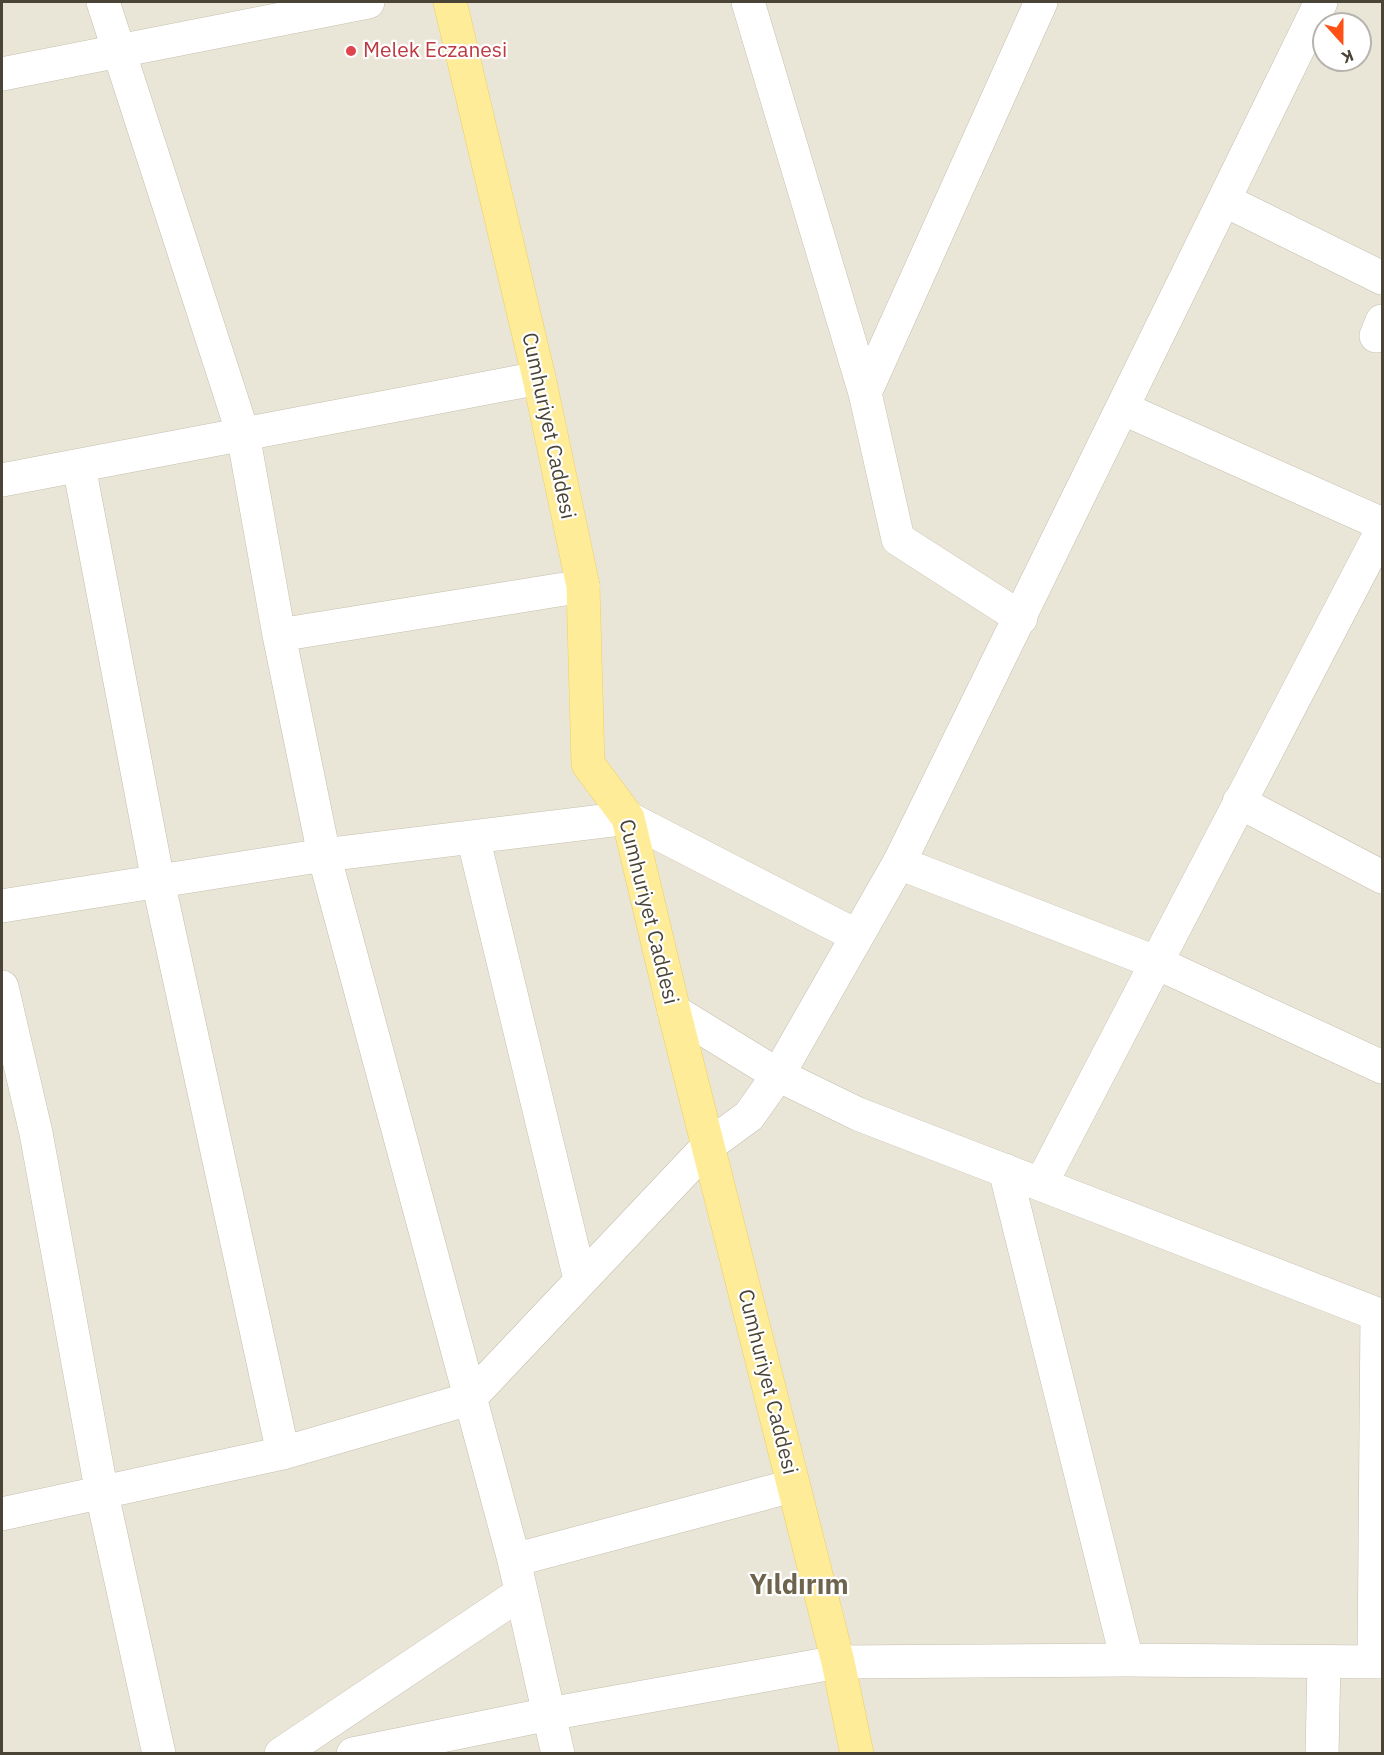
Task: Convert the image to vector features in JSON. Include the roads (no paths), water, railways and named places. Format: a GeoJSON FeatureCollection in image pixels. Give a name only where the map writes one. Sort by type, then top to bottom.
{"type":"FeatureCollection","features":[{"type":"Feature","properties":{"kind":"main road","name":"Cumhuriyet Caddesi"},"geometry":{"type":"LineString","coordinates":[[450,2],[539,378],[582,586],[588,764],[628,818],[792,1486],[838,1662],[857,1754]]}},
{"type":"Feature","properties":{"kind":"street"},"geometry":{"type":"LineString","coordinates":[[103,2],[243,434],[279,635],[324,855],[514,1560],[558,1754]]}},
{"type":"Feature","properties":{"kind":"street"},"geometry":{"type":"LineString","coordinates":[[2,74],[368,2]]}},
{"type":"Feature","properties":{"kind":"street"},"geometry":{"type":"LineString","coordinates":[[748,2],[866,393],[898,539],[1021,618]]}},
{"type":"Feature","properties":{"kind":"street"},"geometry":{"type":"LineString","coordinates":[[866,393],[1041,2]]}},
{"type":"Feature","properties":{"kind":"street"},"geometry":{"type":"LineString","coordinates":[[2,1514],[283,1453],[470,1399],[580,1279],[708,1146],[749,1116],[778,1075],[899,863],[1321,2]]}},
{"type":"Feature","properties":{"kind":"street"},"geometry":{"type":"LineString","coordinates":[[1224,200],[1383,278]]}},
{"type":"Feature","properties":{"kind":"street"},"geometry":{"type":"LineString","coordinates":[[2,480],[539,378]]}},
{"type":"Feature","properties":{"kind":"street"},"geometry":{"type":"LineString","coordinates":[[1122,408],[1383,524]]}},
{"type":"Feature","properties":{"kind":"street"},"geometry":{"type":"LineString","coordinates":[[80,466],[158,881],[283,1453]]}},
{"type":"Feature","properties":{"kind":"street"},"geometry":{"type":"LineString","coordinates":[[1041,1184],[1155,962],[1383,530]]}},
{"type":"Feature","properties":{"kind":"street"},"geometry":{"type":"LineString","coordinates":[[279,635],[582,586]]}},
{"type":"Feature","properties":{"kind":"street"},"geometry":{"type":"LineString","coordinates":[[1239,802],[1383,877]]}},
{"type":"Feature","properties":{"kind":"street"},"geometry":{"type":"LineString","coordinates":[[2,906],[324,855],[628,818],[857,936]]}},
{"type":"Feature","properties":{"kind":"street"},"geometry":{"type":"LineString","coordinates":[[473,837],[580,1279]]}},
{"type":"Feature","properties":{"kind":"street"},"geometry":{"type":"LineString","coordinates":[[899,863],[1155,962],[1383,1067]]}},
{"type":"Feature","properties":{"kind":"street"},"geometry":{"type":"LineString","coordinates":[[2,987],[36,1133],[102,1494],[159,1754]]}},
{"type":"Feature","properties":{"kind":"street"},"geometry":{"type":"LineString","coordinates":[[329,1720],[361,1753],[549,1714],[838,1662],[1127,1660],[1378,1662],[1380,1315],[858,1114],[778,1075],[674,1011]]}},
{"type":"Feature","properties":{"kind":"street"},"geometry":{"type":"LineString","coordinates":[[1005,1170],[1127,1660]]}},
{"type":"Feature","properties":{"kind":"street"},"geometry":{"type":"LineString","coordinates":[[514,1560],[792,1486]]}},
{"type":"Feature","properties":{"kind":"street"},"geometry":{"type":"LineString","coordinates":[[281,1754],[521,1593]]}},
{"type":"Feature","properties":{"kind":"street"},"geometry":{"type":"LineString","coordinates":[[1322,1754],[1324,1662]]}},
{"type":"Feature","properties":{"kind":"place","name":"Melek Eczanesi"},"geometry":{"type":"Point","coordinates":[351,51]}},
{"type":"Feature","properties":{"kind":"district","name":"Yıldırım"},"geometry":{"type":"Point","coordinates":[799,1586]}}]}
